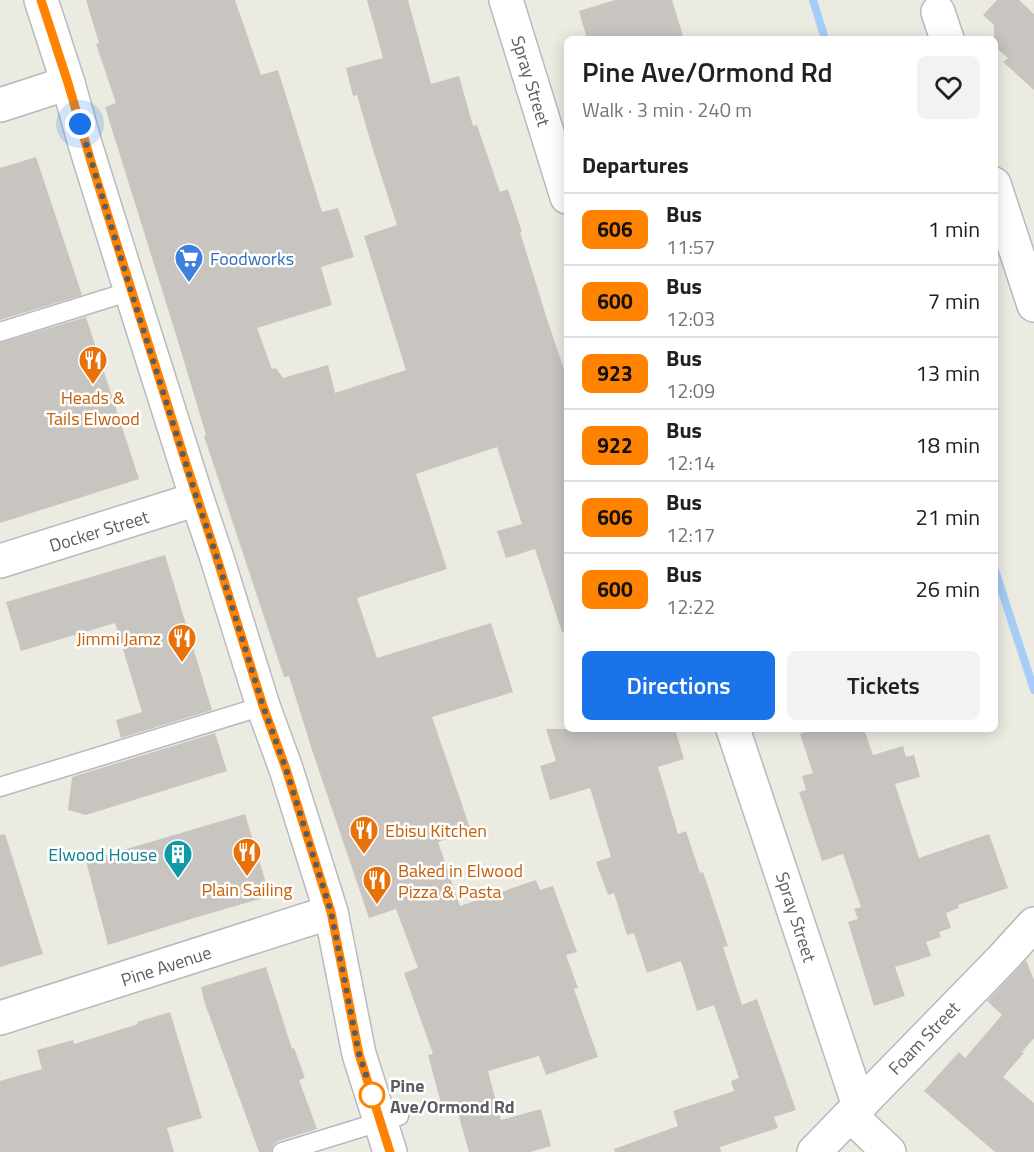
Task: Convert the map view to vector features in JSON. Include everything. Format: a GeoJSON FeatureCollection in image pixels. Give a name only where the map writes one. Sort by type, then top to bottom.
{"type":"FeatureCollection","features":[{"type":"Feature","properties":{"kind":"street"},"geometry":{"type":"LineString","coordinates":[[41,0],[197,499],[331,912],[343,968],[369,1021],[390,1119],[390,1152]]}},
{"type":"Feature","properties":{"kind":"street","name":"Spray Street"},"geometry":{"type":"LineString","coordinates":[[506,0],[564,187]]}},
{"type":"Feature","properties":{"kind":"street"},"geometry":{"type":"LineString","coordinates":[[0,105],[68,83]]}},
{"type":"Feature","properties":{"kind":"street"},"geometry":{"type":"LineString","coordinates":[[998,196],[1034,305]]}},
{"type":"Feature","properties":{"kind":"street","name":"Docker Street"},"geometry":{"type":"LineString","coordinates":[[0,561],[197,499]]}},
{"type":"Feature","properties":{"kind":"street","name":"Spray Street"},"geometry":{"type":"LineString","coordinates":[[735,732],[854,1110],[889,1152]]}},
{"type":"Feature","properties":{"kind":"street","name":"Pine Avenue"},"geometry":{"type":"LineString","coordinates":[[0,1018],[331,912]]}},
{"type":"Feature","properties":{"kind":"street","name":"Foam Street"},"geometry":{"type":"LineString","coordinates":[[814,1152],[1034,924]]}},
{"type":"Feature","properties":{"kind":"street"},"geometry":{"type":"LineString","coordinates":[[390,1119],[412,1152]]}},
{"type":"Feature","properties":{"kind":"lane"},"geometry":{"type":"LineString","coordinates":[[0,332],[131,291]]}},
{"type":"Feature","properties":{"kind":"lane"},"geometry":{"type":"LineString","coordinates":[[0,787],[263,706]]}},
{"type":"Feature","properties":{"kind":"lane"},"geometry":{"type":"LineString","coordinates":[[282,1152],[390,1119]]}},
{"type":"Feature","properties":{"kind":"building"},"geometry":{"type":"Polygon","coordinates":[[[86,0],[235,0],[261,75],[278,70],[322,212],[338,208],[354,257],[321,267],[332,305],[257,328],[272,369],[276,368],[283,378],[328,365],[335,393],[406,370],[364,236],[397,225],[357,95],[353,96],[346,68],[383,58],[367,0],[408,0],[431,84],[459,76],[473,126],[477,125],[500,192],[508,189],[564,369],[564,632],[562,632],[535,549],[506,558],[497,531],[522,524],[497,447],[416,474],[447,569],[357,598],[377,658],[491,623],[513,692],[432,717],[471,831],[438,842],[460,906],[536,880],[540,890],[553,886],[577,952],[566,955],[578,988],[574,989],[598,1057],[546,1075],[539,1056],[488,1071],[501,1120],[541,1109],[551,1146],[530,1152],[469,1152],[455,1103],[442,1107],[428,1055],[433,1054],[404,973],[418,968],[396,909],[369,918],[289,676],[284,677],[204,436],[206,435],[181,351],[105,107],[116,103],[96,44],[99,43],[86,0]]]}},
{"type":"Feature","properties":{"kind":"building"},"geometry":{"type":"Polygon","coordinates":[[[615,0],[672,0],[683,36],[586,36],[579,11],[615,0]]]}},
{"type":"Feature","properties":{"kind":"building"},"geometry":{"type":"Polygon","coordinates":[[[997,0],[1019,0],[1034,14],[1034,90],[1003,62],[1008,58],[998,49],[998,36],[994,36],[994,25],[983,15],[997,0]]]}},
{"type":"Feature","properties":{"kind":"building"},"geometry":{"type":"Polygon","coordinates":[[[36,157],[82,295],[0,320],[0,168],[36,157]]]}},
{"type":"Feature","properties":{"kind":"building"},"geometry":{"type":"Polygon","coordinates":[[[86,317],[139,479],[0,523],[0,343],[86,317]]]}},
{"type":"Feature","properties":{"kind":"building"},"geometry":{"type":"Polygon","coordinates":[[[165,555],[212,710],[121,738],[116,720],[142,712],[115,623],[21,651],[6,602],[165,555]]]}},
{"type":"Feature","properties":{"kind":"building"},"geometry":{"type":"Polygon","coordinates":[[[546,729],[564,729],[564,732],[676,732],[684,759],[658,767],[678,834],[686,831],[700,873],[703,872],[728,946],[723,947],[742,1005],[757,999],[796,1110],[774,1117],[778,1128],[720,1147],[721,1152],[615,1152],[614,1149],[678,1126],[673,1111],[734,1091],[731,1081],[739,1078],[714,1005],[697,1011],[681,961],[647,973],[634,933],[627,935],[614,893],[608,895],[596,862],[611,857],[590,788],[550,800],[540,766],[556,761],[546,729]]]}},
{"type":"Feature","properties":{"kind":"building"},"geometry":{"type":"Polygon","coordinates":[[[806,732],[865,732],[873,755],[903,746],[906,757],[914,755],[920,777],[895,784],[919,858],[989,834],[1008,888],[958,905],[959,908],[946,913],[951,928],[939,932],[941,937],[926,942],[931,956],[895,967],[905,996],[874,1006],[848,922],[858,919],[854,909],[861,907],[843,854],[822,861],[799,792],[806,790],[802,776],[813,773],[800,734],[806,732]]]}},
{"type":"Feature","properties":{"kind":"building"},"geometry":{"type":"Polygon","coordinates":[[[215,733],[227,771],[86,815],[68,810],[72,777],[215,733]]]}},
{"type":"Feature","properties":{"kind":"building","name":"Elwood House"},"geometry":{"type":"Polygon","coordinates":[[[245,814],[270,896],[108,945],[86,861],[245,814]]]}},
{"type":"Feature","properties":{"kind":"building"},"geometry":{"type":"Polygon","coordinates":[[[5,834],[43,954],[0,967],[0,835],[5,834]]]}},
{"type":"Feature","properties":{"kind":"building"},"geometry":{"type":"Polygon","coordinates":[[[1026,960],[1034,980],[1034,1038],[1003,1077],[1034,1103],[1034,1152],[995,1152],[924,1091],[959,1052],[965,1058],[1002,1015],[987,1001],[1026,960]]]}},
{"type":"Feature","properties":{"kind":"building"},"geometry":{"type":"Polygon","coordinates":[[[266,967],[292,1049],[294,1048],[305,1078],[299,1080],[317,1129],[278,1141],[273,1145],[271,1152],[259,1152],[204,1001],[201,987],[266,967]]]}},
{"type":"Feature","properties":{"kind":"building"},"geometry":{"type":"Polygon","coordinates":[[[170,1012],[202,1118],[167,1128],[174,1152],[0,1152],[0,1081],[42,1069],[37,1050],[73,1040],[74,1044],[170,1012]]]}},
{"type":"Feature","properties":{"kind":"waterway"},"geometry":{"type":"LineString","coordinates":[[813,0],[824,36]]}},
{"type":"Feature","properties":{"kind":"waterway"},"geometry":{"type":"LineString","coordinates":[[998,579],[1034,690]]}},
{"type":"Feature","properties":{"kind":"bus line","name":"606"},"geometry":{"type":"LineString","coordinates":[[41,0],[197,499],[331,912],[359,1054],[390,1152]]}},
{"type":"Feature","properties":{"kind":"place","name":"Foodworks"},"geometry":{"type":"Point","coordinates":[189,284]}},
{"type":"Feature","properties":{"kind":"place","name":"Heads & Tails Elwood"},"geometry":{"type":"Point","coordinates":[93,386]}},
{"type":"Feature","properties":{"kind":"place","name":"Jimmi Jamz"},"geometry":{"type":"Point","coordinates":[182,664]}},
{"type":"Feature","properties":{"kind":"place","name":"Ebisu Kitchen"},"geometry":{"type":"Point","coordinates":[364,856]}},
{"type":"Feature","properties":{"kind":"place","name":"Plain Sailing"},"geometry":{"type":"Point","coordinates":[247,878]}},
{"type":"Feature","properties":{"kind":"place","name":"Elwood House"},"geometry":{"type":"Point","coordinates":[178,880]}},
{"type":"Feature","properties":{"kind":"place","name":"Baked in Elwood Pizza & Pasta"},"geometry":{"type":"Point","coordinates":[377,906]}},
{"type":"Feature","properties":{"kind":"place","name":"Pine Ave/Ormond Rd"},"geometry":{"type":"Point","coordinates":[372,1095]}},
{"type":"Feature","properties":{"kind":"route"},"geometry":{"type":"LineString","coordinates":[[80,124],[197,499],[331,912],[359,1054],[374,1099],[372,1095]]}}]}
